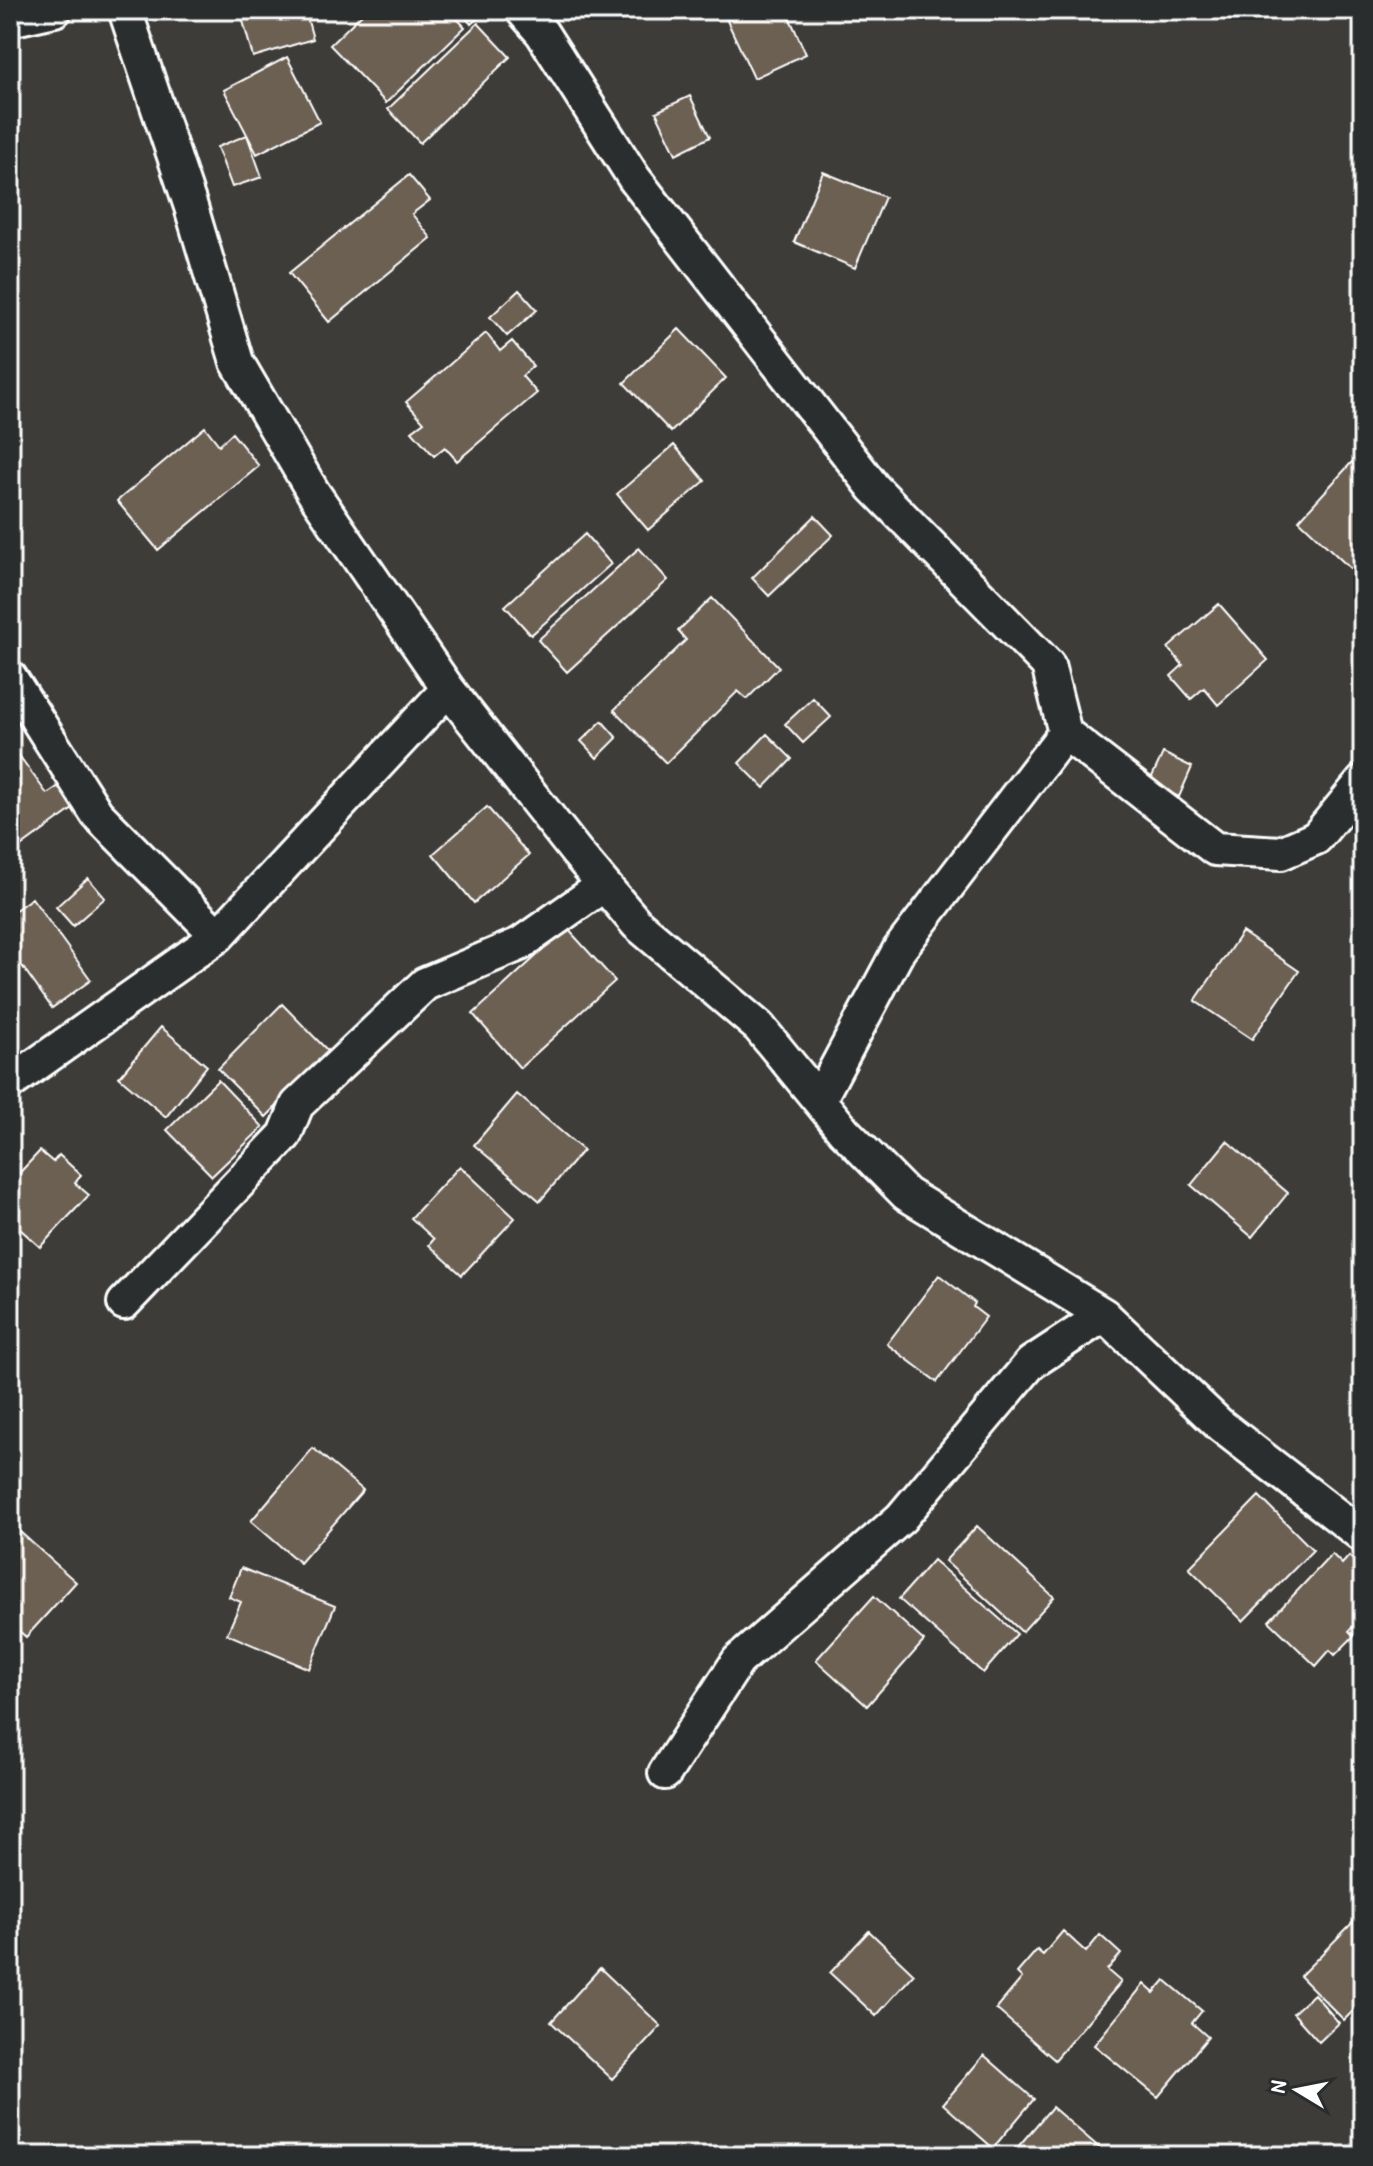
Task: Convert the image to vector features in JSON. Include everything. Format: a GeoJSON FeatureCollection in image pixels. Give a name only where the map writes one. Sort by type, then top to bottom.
{"type":"FeatureCollection","features":[{"type":"Feature","properties":{"kind":"street"},"geometry":{"type":"LineString","coordinates":[[10,20],[55,10]]}},
{"type":"Feature","properties":{"kind":"street"},"geometry":{"type":"LineString","coordinates":[[125,10],[191,207],[237,362],[313,492],[448,689],[604,885],[637,924],[759,1027],[844,1131],[906,1194],[1104,1315],[1220,1425],[1363,1536]]}},
{"type":"Feature","properties":{"kind":"street"},"geometry":{"type":"LineString","coordinates":[[522,10],[542,33],[634,178],[874,488],[1048,665],[1065,733],[1215,849],[1281,853],[1316,838],[1363,781]]}},
{"type":"Feature","properties":{"kind":"street"},"geometry":{"type":"LineString","coordinates":[[10,677],[97,814],[218,936]]}},
{"type":"Feature","properties":{"kind":"street"},"geometry":{"type":"LineString","coordinates":[[10,1083],[218,936],[448,689]]}},
{"type":"Feature","properties":{"kind":"street"},"geometry":{"type":"LineString","coordinates":[[819,1100],[899,950],[1065,733]]}},
{"type":"Feature","properties":{"kind":"street"},"geometry":{"type":"LineString","coordinates":[[124,1303],[285,1135],[297,1105],[425,984],[520,944],[604,885]]}},
{"type":"Feature","properties":{"kind":"street"},"geometry":{"type":"LineString","coordinates":[[665,1773],[738,1661],[901,1518],[1031,1363],[1104,1315]]}},
{"type":"Feature","properties":{"kind":"building"},"geometry":{"type":"Polygon","coordinates":[[[240,10],[305,10],[313,39],[253,57],[240,10]]]}},
{"type":"Feature","properties":{"kind":"building"},"geometry":{"type":"Polygon","coordinates":[[[366,10],[449,10],[465,27],[386,103],[330,45],[366,10]]]}},
{"type":"Feature","properties":{"kind":"building"},"geometry":{"type":"Polygon","coordinates":[[[459,10],[487,10],[471,24],[459,10]]]}},
{"type":"Feature","properties":{"kind":"building"},"geometry":{"type":"Polygon","coordinates":[[[722,10],[786,10],[806,54],[754,78],[722,10]]]}},
{"type":"Feature","properties":{"kind":"building"},"geometry":{"type":"Polygon","coordinates":[[[478,23],[510,57],[420,143],[388,109],[478,23]]]}},
{"type":"Feature","properties":{"kind":"building"},"geometry":{"type":"Polygon","coordinates":[[[287,57],[320,122],[257,154],[224,90],[287,57]]]}},
{"type":"Feature","properties":{"kind":"building"},"geometry":{"type":"Polygon","coordinates":[[[690,96],[710,137],[676,154],[656,112],[690,96]]]}},
{"type":"Feature","properties":{"kind":"building"},"geometry":{"type":"Polygon","coordinates":[[[247,135],[262,177],[232,187],[217,147],[247,135]]]}},
{"type":"Feature","properties":{"kind":"building"},"geometry":{"type":"Polygon","coordinates":[[[823,172],[885,197],[855,268],[794,242],[823,172]]]}},
{"type":"Feature","properties":{"kind":"building"},"geometry":{"type":"Polygon","coordinates":[[[409,175],[430,200],[412,214],[431,238],[329,322],[289,273],[409,175]]]}},
{"type":"Feature","properties":{"kind":"building"},"geometry":{"type":"Polygon","coordinates":[[[519,290],[537,310],[507,336],[490,317],[519,290]]]}},
{"type":"Feature","properties":{"kind":"building"},"geometry":{"type":"Polygon","coordinates":[[[679,329],[726,378],[671,432],[624,383],[679,329]]]}},
{"type":"Feature","properties":{"kind":"building"},"geometry":{"type":"Polygon","coordinates":[[[486,333],[500,351],[512,341],[533,366],[522,376],[537,393],[457,461],[445,447],[434,456],[412,431],[424,422],[406,402],[486,333]]]}},
{"type":"Feature","properties":{"kind":"building"},"geometry":{"type":"Polygon","coordinates":[[[205,427],[219,445],[232,433],[259,466],[158,550],[117,501],[205,427]]]}},
{"type":"Feature","properties":{"kind":"building"},"geometry":{"type":"Polygon","coordinates":[[[674,445],[705,481],[648,530],[617,494],[674,445]]]}},
{"type":"Feature","properties":{"kind":"building"},"geometry":{"type":"Polygon","coordinates":[[[1352,462],[1363,472],[1363,562],[1354,572],[1299,520],[1352,462]]]}},
{"type":"Feature","properties":{"kind":"building"},"geometry":{"type":"Polygon","coordinates":[[[815,516],[833,535],[769,596],[752,578],[815,516]]]}},
{"type":"Feature","properties":{"kind":"building"},"geometry":{"type":"Polygon","coordinates":[[[585,534],[611,564],[531,635],[505,606],[585,534]]]}},
{"type":"Feature","properties":{"kind":"building"},"geometry":{"type":"Polygon","coordinates":[[[639,548],[668,580],[567,672],[538,640],[639,548]]]}},
{"type":"Feature","properties":{"kind":"building"},"geometry":{"type":"Polygon","coordinates":[[[712,598],[779,667],[747,699],[738,691],[666,763],[614,710],[686,640],[678,631],[712,598]]]}},
{"type":"Feature","properties":{"kind":"building"},"geometry":{"type":"Polygon","coordinates":[[[1219,604],[1268,660],[1218,705],[1204,688],[1191,699],[1171,676],[1183,665],[1168,648],[1219,604]]]}},
{"type":"Feature","properties":{"kind":"building"},"geometry":{"type":"Polygon","coordinates":[[[813,698],[831,717],[803,743],[785,724],[813,698]]]}},
{"type":"Feature","properties":{"kind":"building"},"geometry":{"type":"Polygon","coordinates":[[[602,721],[617,738],[597,758],[581,741],[602,721]]]}},
{"type":"Feature","properties":{"kind":"building"},"geometry":{"type":"Polygon","coordinates":[[[767,734],[792,759],[764,788],[739,763],[767,734]]]}},
{"type":"Feature","properties":{"kind":"building"},"geometry":{"type":"Polygon","coordinates":[[[10,743],[47,794],[59,786],[74,808],[15,851],[10,844],[10,743]]]}},
{"type":"Feature","properties":{"kind":"building"},"geometry":{"type":"Polygon","coordinates":[[[1163,753],[1192,767],[1179,797],[1149,783],[1163,753]]]}},
{"type":"Feature","properties":{"kind":"building"},"geometry":{"type":"Polygon","coordinates":[[[487,807],[529,855],[474,903],[433,854],[487,807]]]}},
{"type":"Feature","properties":{"kind":"building"},"geometry":{"type":"Polygon","coordinates":[[[88,878],[105,898],[73,926],[56,907],[88,878]]]}},
{"type":"Feature","properties":{"kind":"building"},"geometry":{"type":"Polygon","coordinates":[[[32,898],[91,980],[52,1008],[10,949],[10,914],[32,898]]]}},
{"type":"Feature","properties":{"kind":"building"},"geometry":{"type":"Polygon","coordinates":[[[567,928],[615,981],[520,1068],[473,1014],[567,928]]]}},
{"type":"Feature","properties":{"kind":"building"},"geometry":{"type":"Polygon","coordinates":[[[1242,932],[1299,971],[1252,1039],[1195,1001],[1242,932]]]}},
{"type":"Feature","properties":{"kind":"building"},"geometry":{"type":"Polygon","coordinates":[[[282,1004],[330,1053],[266,1117],[218,1069],[282,1004]]]}},
{"type":"Feature","properties":{"kind":"building"},"geometry":{"type":"Polygon","coordinates":[[[161,1027],[207,1066],[166,1117],[119,1077],[161,1027]]]}},
{"type":"Feature","properties":{"kind":"building"},"geometry":{"type":"Polygon","coordinates":[[[218,1080],[263,1127],[212,1176],[167,1130],[218,1080]]]}},
{"type":"Feature","properties":{"kind":"building"},"geometry":{"type":"Polygon","coordinates":[[[517,1094],[583,1150],[540,1201],[474,1145],[517,1094]]]}},
{"type":"Feature","properties":{"kind":"building"},"geometry":{"type":"Polygon","coordinates":[[[1227,1141],[1288,1193],[1252,1237],[1191,1185],[1227,1141]]]}},
{"type":"Feature","properties":{"kind":"building"},"geometry":{"type":"Polygon","coordinates":[[[40,1151],[53,1162],[59,1155],[81,1175],[75,1183],[89,1195],[40,1247],[10,1220],[10,1183],[40,1151]]]}},
{"type":"Feature","properties":{"kind":"building"},"geometry":{"type":"Polygon","coordinates":[[[460,1166],[515,1218],[462,1275],[429,1245],[434,1239],[411,1218],[460,1166]]]}},
{"type":"Feature","properties":{"kind":"building"},"geometry":{"type":"Polygon","coordinates":[[[939,1275],[975,1303],[973,1307],[986,1317],[937,1382],[887,1344],[939,1275]]]}},
{"type":"Feature","properties":{"kind":"building"},"geometry":{"type":"Polygon","coordinates":[[[313,1448],[363,1490],[300,1563],[251,1521],[313,1448]]]}},
{"type":"Feature","properties":{"kind":"building"},"geometry":{"type":"Polygon","coordinates":[[[1259,1496],[1313,1550],[1243,1621],[1189,1568],[1259,1496]]]}},
{"type":"Feature","properties":{"kind":"building"},"geometry":{"type":"Polygon","coordinates":[[[10,1523],[76,1582],[26,1637],[10,1623],[10,1523]]]}},
{"type":"Feature","properties":{"kind":"building"},"geometry":{"type":"Polygon","coordinates":[[[977,1526],[1054,1597],[1022,1632],[945,1561],[977,1526]]]}},
{"type":"Feature","properties":{"kind":"building"},"geometry":{"type":"Polygon","coordinates":[[[1332,1554],[1342,1564],[1349,1556],[1363,1570],[1363,1616],[1349,1631],[1354,1636],[1335,1655],[1330,1650],[1316,1666],[1269,1621],[1332,1554]]]}},
{"type":"Feature","properties":{"kind":"building"},"geometry":{"type":"Polygon","coordinates":[[[933,1560],[1017,1634],[983,1673],[899,1599],[933,1560]]]}},
{"type":"Feature","properties":{"kind":"building"},"geometry":{"type":"Polygon","coordinates":[[[241,1568],[335,1606],[309,1669],[227,1634],[241,1602],[229,1597],[241,1568]]]}},
{"type":"Feature","properties":{"kind":"building"},"geometry":{"type":"Polygon","coordinates":[[[874,1596],[924,1641],[867,1706],[816,1660],[874,1596]]]}},
{"type":"Feature","properties":{"kind":"building"},"geometry":{"type":"Polygon","coordinates":[[[1363,1912],[1363,2001],[1344,2020],[1300,1976],[1363,1912]]]}},
{"type":"Feature","properties":{"kind":"building"},"geometry":{"type":"Polygon","coordinates":[[[869,1931],[914,1974],[876,2016],[830,1973],[869,1931]]]}},
{"type":"Feature","properties":{"kind":"building"},"geometry":{"type":"Polygon","coordinates":[[[1063,1931],[1086,1952],[1100,1935],[1121,1954],[1107,1970],[1121,1982],[1055,2060],[996,2009],[1022,1978],[1017,1973],[1037,1950],[1043,1955],[1063,1931]]]}},
{"type":"Feature","properties":{"kind":"building"},"geometry":{"type":"Polygon","coordinates":[[[600,1968],[661,2026],[612,2079],[551,2022],[600,1968]]]}},
{"type":"Feature","properties":{"kind":"building"},"geometry":{"type":"Polygon","coordinates":[[[1165,1980],[1202,2011],[1192,2023],[1208,2037],[1158,2097],[1094,2045],[1144,1984],[1154,1993],[1165,1980]]]}},
{"type":"Feature","properties":{"kind":"building"},"geometry":{"type":"Polygon","coordinates":[[[1314,1994],[1339,2023],[1319,2042],[1293,2013],[1314,1994]]]}},
{"type":"Feature","properties":{"kind":"building"},"geometry":{"type":"Polygon","coordinates":[[[984,2055],[1034,2099],[993,2148],[943,2104],[984,2055]]]}},
{"type":"Feature","properties":{"kind":"building"},"geometry":{"type":"Polygon","coordinates":[[[1052,2107],[1109,2156],[1010,2156],[1052,2107]]]}}]}
